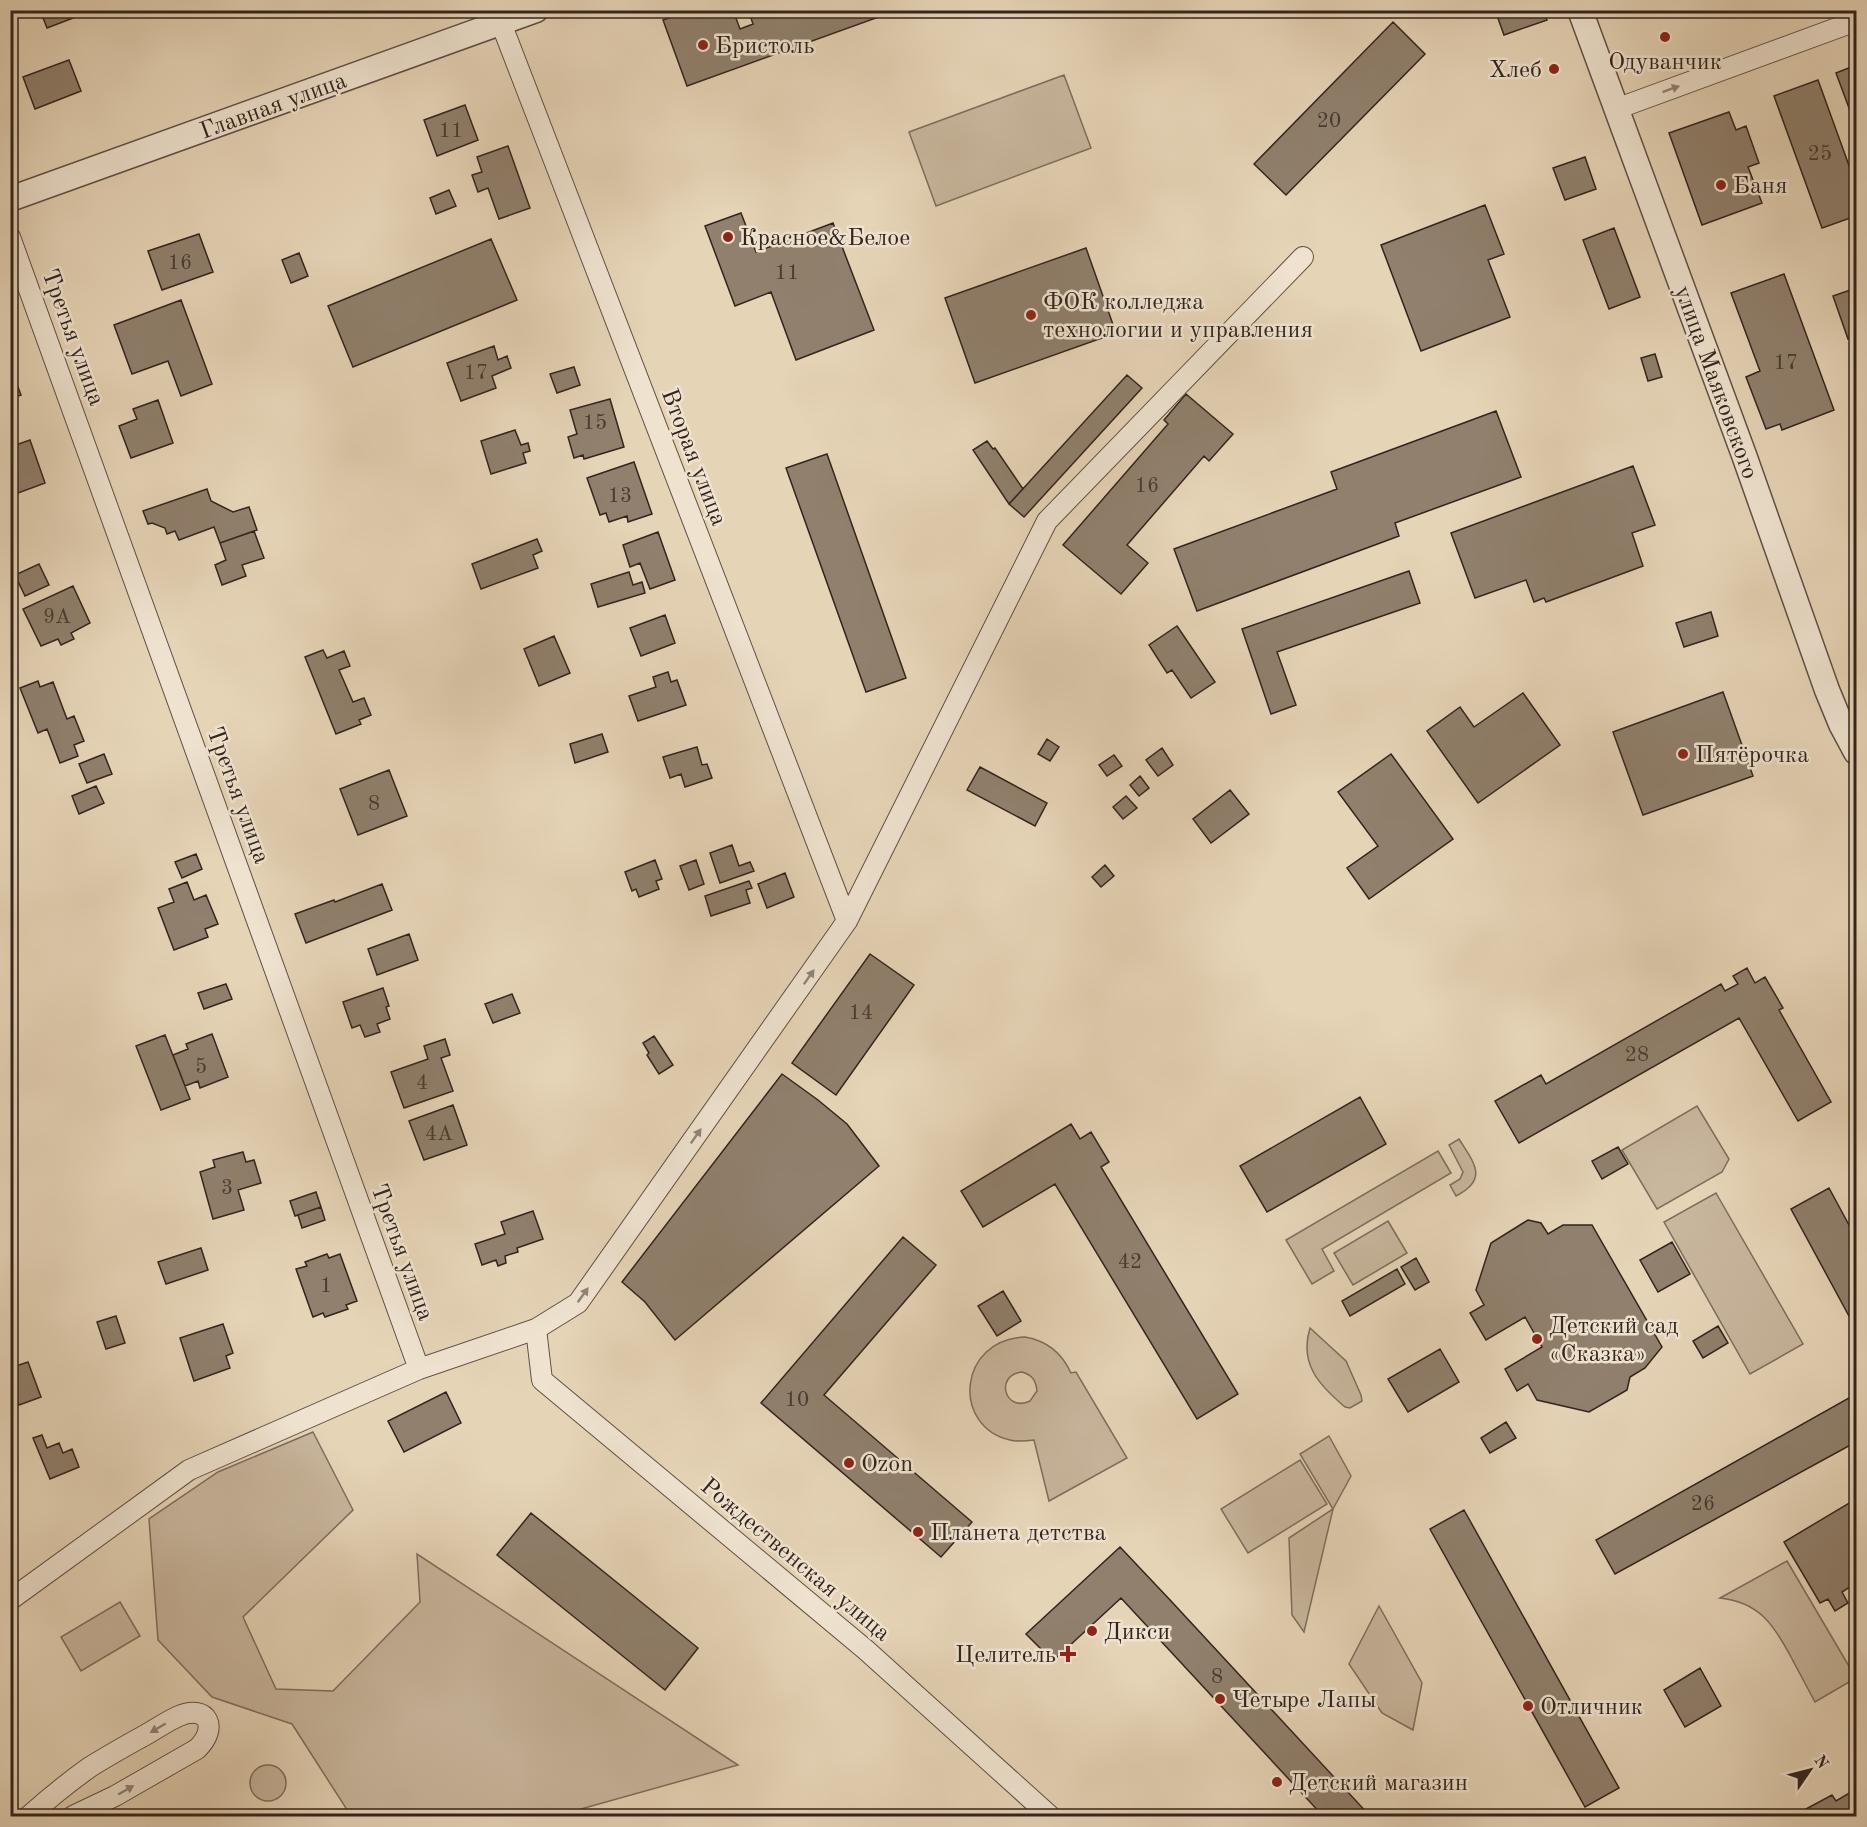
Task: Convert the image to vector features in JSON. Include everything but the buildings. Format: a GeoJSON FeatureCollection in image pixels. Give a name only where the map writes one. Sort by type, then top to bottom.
{"type":"FeatureCollection","features":[{"type":"Feature","properties":{"kind":"street","name":"Главная улица"},"geometry":{"type":"LineString","coordinates":[[10,200],[498,17],[536,10]]}},
{"type":"Feature","properties":{"kind":"street","name":"улица Маяковского"},"geometry":{"type":"LineString","coordinates":[[1580,10],[1741,446],[1827,690],[1841,724],[1857,752]]}},
{"type":"Feature","properties":{"kind":"street","name":"Вторая улица"},"geometry":{"type":"LineString","coordinates":[[498,17],[847,921]]}},
{"type":"Feature","properties":{"kind":"street"},"geometry":{"type":"LineString","coordinates":[[1616,108],[1857,21]]}},
{"type":"Feature","properties":{"kind":"street","name":"Третья улица"},"geometry":{"type":"LineString","coordinates":[[10,237],[419,1369]]}},
{"type":"Feature","properties":{"kind":"street"},"geometry":{"type":"LineString","coordinates":[[10,1600],[189,1470],[419,1369],[536,1329],[578,1303],[847,921],[1047,521],[1303,257]]}},
{"type":"Feature","properties":{"kind":"street","name":"Рождественская улица"},"geometry":{"type":"LineString","coordinates":[[536,1329],[542,1380],[866,1650],[1050,1816]]}},
{"type":"Feature","properties":{"kind":"street"},"geometry":{"type":"LineString","coordinates":[[29,1816],[90,1767],[169,1721],[188,1713],[197,1713],[205,1717],[209,1723],[209,1730],[197,1749],[115,1796],[74,1816]]}},
{"type":"Feature","properties":{"kind":"shaded area"},"geometry":{"type":"Polygon","coordinates":[[[1064,75],[1091,148],[936,206],[909,132],[1064,75]]]}},
{"type":"Feature","properties":{"kind":"shaded area"},"geometry":{"type":"Polygon","coordinates":[[[1697,1106],[1729,1159],[1722,1172],[1657,1209],[1622,1150],[1697,1106]]]}},
{"type":"Feature","properties":{"kind":"shaded area"},"geometry":{"type":"Polygon","coordinates":[[[1459,1139],[1476,1170],[1472,1183],[1456,1196],[1450,1185],[1460,1179],[1463,1172],[1449,1145],[1459,1139]]]}},
{"type":"Feature","properties":{"kind":"shaded area"},"geometry":{"type":"Polygon","coordinates":[[[1438,1151],[1451,1173],[1322,1249],[1334,1271],[1312,1284],[1286,1240],[1438,1151]]]}},
{"type":"Feature","properties":{"kind":"shaded area"},"geometry":{"type":"Polygon","coordinates":[[[1716,1193],[1803,1344],[1750,1374],[1664,1222],[1716,1193]]]}},
{"type":"Feature","properties":{"kind":"shaded area"},"geometry":{"type":"Polygon","coordinates":[[[1388,1221],[1407,1253],[1353,1285],[1334,1253],[1388,1221]]]}},
{"type":"Feature","properties":{"kind":"shaded area"},"geometry":{"type":"Polygon","coordinates":[[[1310,1328],[1346,1361],[1362,1401],[1350,1408],[1345,1407],[1320,1382],[1309,1363],[1307,1341],[1310,1328]]]}},
{"type":"Feature","properties":{"kind":"shaded area"},"geometry":{"type":"Polygon","coordinates":[[[1025,1337],[1040,1341],[1058,1353],[1071,1373],[1076,1372],[1127,1458],[1049,1501],[1034,1440],[1013,1441],[991,1432],[978,1419],[971,1402],[970,1385],[975,1367],[986,1353],[1002,1342],[1025,1337]],[[1025,1373],[1013,1375],[1008,1379],[1006,1392],[1014,1402],[1030,1401],[1037,1391],[1033,1378],[1025,1373]]]}},
{"type":"Feature","properties":{"kind":"shaded area"},"geometry":{"type":"Polygon","coordinates":[[[313,1432],[353,1510],[243,1617],[276,1689],[333,1691],[420,1602],[417,1554],[738,1765],[556,1816],[351,1816],[292,1724],[212,1697],[158,1640],[149,1519],[218,1472],[313,1432]]]}},
{"type":"Feature","properties":{"kind":"shaded area"},"geometry":{"type":"Polygon","coordinates":[[[1329,1436],[1351,1476],[1333,1509],[1300,1454],[1329,1436]]]}},
{"type":"Feature","properties":{"kind":"shaded area"},"geometry":{"type":"Polygon","coordinates":[[[1300,1460],[1327,1504],[1248,1553],[1221,1509],[1300,1460]]]}},
{"type":"Feature","properties":{"kind":"shaded area"},"geometry":{"type":"Polygon","coordinates":[[[1333,1509],[1304,1632],[1292,1615],[1289,1538],[1333,1509]]]}},
{"type":"Feature","properties":{"kind":"shaded area"},"geometry":{"type":"Polygon","coordinates":[[[1787,1561],[1856,1678],[1815,1702],[1785,1645],[1764,1617],[1745,1604],[1720,1598],[1787,1561]]]}},
{"type":"Feature","properties":{"kind":"shaded area"},"geometry":{"type":"Polygon","coordinates":[[[120,1602],[140,1636],[81,1671],[61,1637],[120,1602]]]}},
{"type":"Feature","properties":{"kind":"shaded area"},"geometry":{"type":"Polygon","coordinates":[[[1379,1606],[1422,1683],[1413,1730],[1382,1713],[1349,1664],[1379,1606]]]}},
{"type":"Feature","properties":{"kind":"shaded area"},"geometry":{"type":"Polygon","coordinates":[[[268,1765],[281,1770],[286,1783],[281,1796],[268,1801],[255,1796],[250,1783],[255,1770],[268,1765]]]}},
{"type":"Feature","properties":{"kind":"place","name":"Одуванчик"},"geometry":{"type":"Point","coordinates":[1665,37]}},
{"type":"Feature","properties":{"kind":"place","name":"Бристоль"},"geometry":{"type":"Point","coordinates":[703,45]}},
{"type":"Feature","properties":{"kind":"place","name":"Хлеб"},"geometry":{"type":"Point","coordinates":[1554,69]}},
{"type":"Feature","properties":{"kind":"place","name":"Баня"},"geometry":{"type":"Point","coordinates":[1721,185]}},
{"type":"Feature","properties":{"kind":"place","name":"Красное&Белое"},"geometry":{"type":"Point","coordinates":[728,237]}},
{"type":"Feature","properties":{"kind":"place","name":"ФОК колледжа технологии и управления"},"geometry":{"type":"Point","coordinates":[1031,315]}},
{"type":"Feature","properties":{"kind":"place","name":"Пятёрочка"},"geometry":{"type":"Point","coordinates":[1683,754]}},
{"type":"Feature","properties":{"kind":"place","name":"Детский сад «Сказка»"},"geometry":{"type":"Point","coordinates":[1537,1339]}},
{"type":"Feature","properties":{"kind":"place","name":"Ozon"},"geometry":{"type":"Point","coordinates":[849,1463]}},
{"type":"Feature","properties":{"kind":"place","name":"Планета детства"},"geometry":{"type":"Point","coordinates":[918,1532]}},
{"type":"Feature","properties":{"kind":"place","name":"Дикси"},"geometry":{"type":"Point","coordinates":[1092,1631]}},
{"type":"Feature","properties":{"kind":"place","name":"Целитель"},"geometry":{"type":"Point","coordinates":[1068,1654]}},
{"type":"Feature","properties":{"kind":"place","name":"Четыре Лапы"},"geometry":{"type":"Point","coordinates":[1220,1699]}},
{"type":"Feature","properties":{"kind":"place","name":"Отличник"},"geometry":{"type":"Point","coordinates":[1528,1706]}},
{"type":"Feature","properties":{"kind":"place","name":"Детский магазин"},"geometry":{"type":"Point","coordinates":[1277,1782]}}]}
